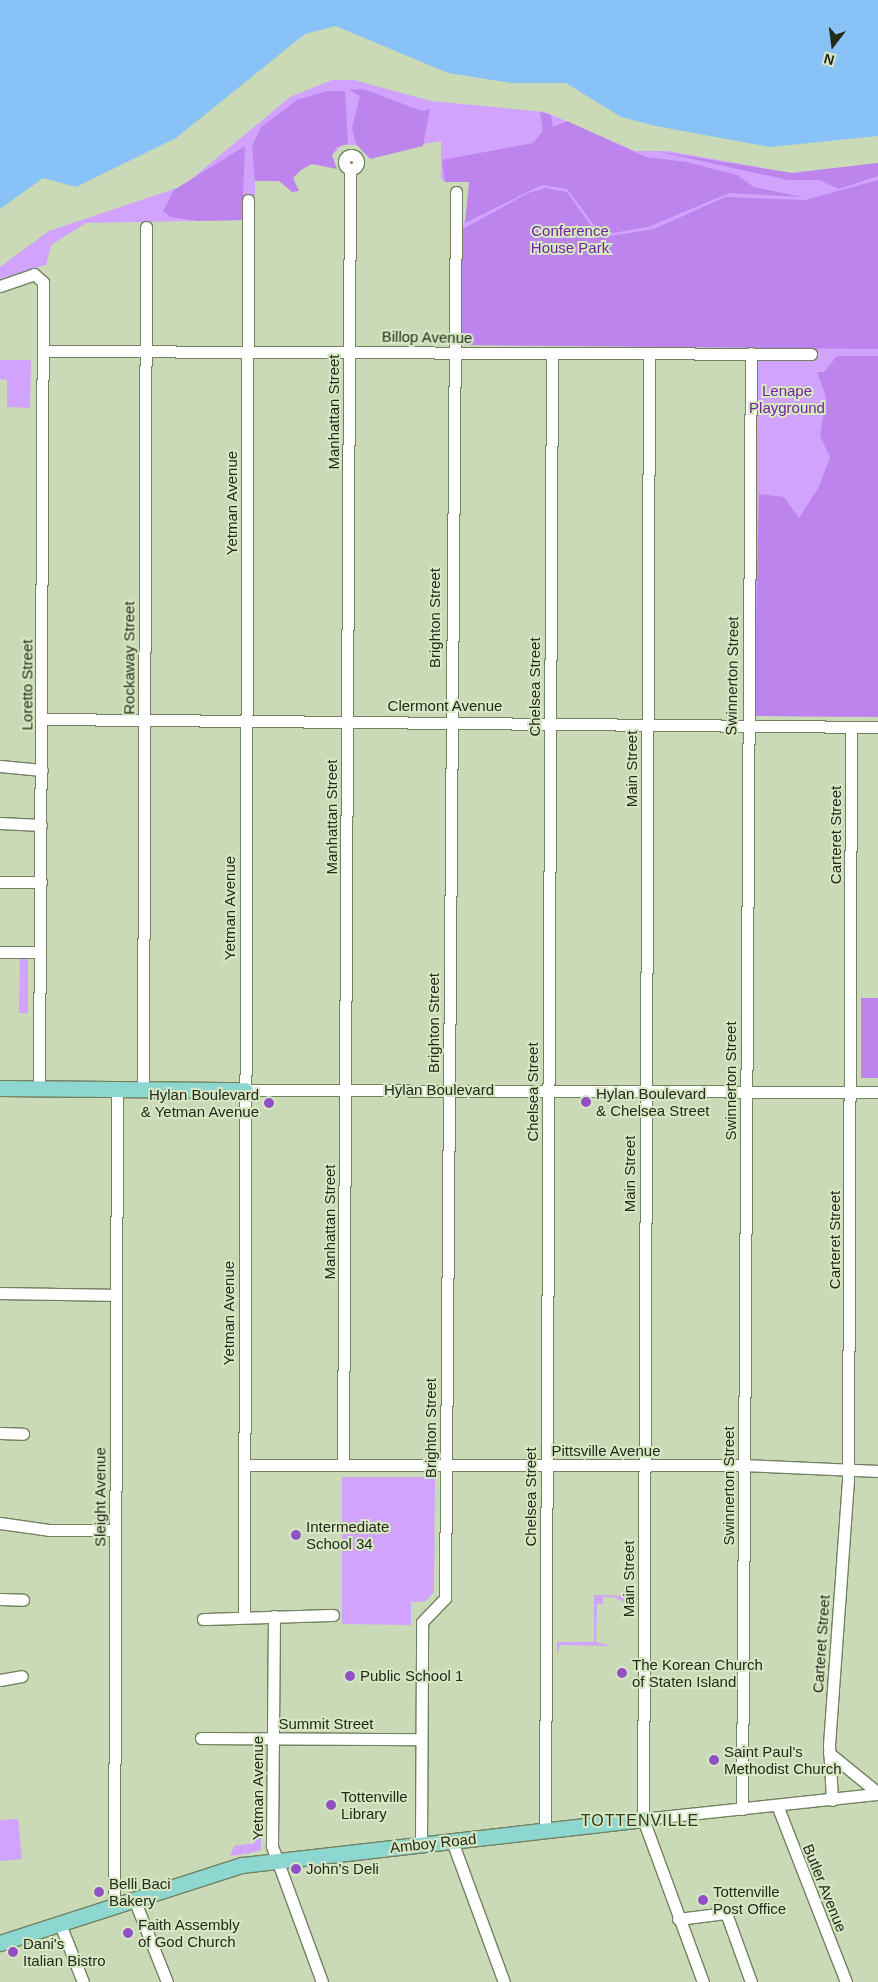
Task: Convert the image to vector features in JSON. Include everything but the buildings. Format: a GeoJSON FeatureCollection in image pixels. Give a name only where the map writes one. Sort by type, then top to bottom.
{"type":"FeatureCollection","features":[{"type":"Feature","properties":{"kind":"main road","name":"Hylan Boulevard"},"geometry":{"type":"LineString","coordinates":[[0,1088],[245,1090]]}},
{"type":"Feature","properties":{"kind":"main road","name":"Amboy Road"},"geometry":{"type":"LineString","coordinates":[[0,1943],[215,1871],[276,1861],[643,1819]]}},
{"type":"Feature","properties":{"kind":"street","name":"Manhattan Street"},"geometry":{"type":"LineString","coordinates":[[343,1465],[350,169]]}},
{"type":"Feature","properties":{"kind":"street","name":"Brighton Street"},"geometry":{"type":"LineString","coordinates":[[421,1844],[422,1622],[445,1598],[452,352],[456,192]]}},
{"type":"Feature","properties":{"kind":"street","name":"Yetman Avenue"},"geometry":{"type":"LineString","coordinates":[[244,1617],[248,200]]}},
{"type":"Feature","properties":{"kind":"street","name":"Rockaway Street"},"geometry":{"type":"LineString","coordinates":[[143,1089],[146,227]]}},
{"type":"Feature","properties":{"kind":"street","name":"Loretto Street"},"geometry":{"type":"LineString","coordinates":[[0,286],[34,274],[43,282],[42,770],[38,1088]]}},
{"type":"Feature","properties":{"kind":"street","name":"Billop Avenue"},"geometry":{"type":"LineString","coordinates":[[43,351],[811,354]]}},
{"type":"Feature","properties":{"kind":"street","name":"Chelsea Street"},"geometry":{"type":"LineString","coordinates":[[545,1830],[552,354]]}},
{"type":"Feature","properties":{"kind":"street","name":"Main Street"},"geometry":{"type":"LineString","coordinates":[[649,354],[643,1819],[678,1919],[703,1982]]}},
{"type":"Feature","properties":{"kind":"street","name":"Swinnerton Street"},"geometry":{"type":"LineString","coordinates":[[742,1810],[746,725],[751,354]]}},
{"type":"Feature","properties":{"kind":"street","name":"Clermont Avenue"},"geometry":{"type":"LineString","coordinates":[[42,719],[550,721],[878,727]]}},
{"type":"Feature","properties":{"kind":"street","name":"Carteret Street"},"geometry":{"type":"LineString","coordinates":[[832,1800],[829,1753],[848,1468],[851,727]]}},
{"type":"Feature","properties":{"kind":"street"},"geometry":{"type":"LineString","coordinates":[[0,766],[42,770]]}},
{"type":"Feature","properties":{"kind":"street"},"geometry":{"type":"LineString","coordinates":[[0,823],[41,824]]}},
{"type":"Feature","properties":{"kind":"street"},"geometry":{"type":"LineString","coordinates":[[0,882],[41,882]]}},
{"type":"Feature","properties":{"kind":"street"},"geometry":{"type":"LineString","coordinates":[[0,952],[40,952]]}},
{"type":"Feature","properties":{"kind":"street","name":"Sleight Avenue"},"geometry":{"type":"LineString","coordinates":[[114,1906],[117,1089]]}},
{"type":"Feature","properties":{"kind":"street","name":"Hylan Boulevard"},"geometry":{"type":"LineString","coordinates":[[245,1090],[878,1092]]}},
{"type":"Feature","properties":{"kind":"street"},"geometry":{"type":"LineString","coordinates":[[0,1293],[116,1295]]}},
{"type":"Feature","properties":{"kind":"street"},"geometry":{"type":"LineString","coordinates":[[0,1433],[24,1434]]}},
{"type":"Feature","properties":{"kind":"street","name":"Pittsville Avenue"},"geometry":{"type":"LineString","coordinates":[[244,1465],[744,1465],[848,1468],[878,1471]]}},
{"type":"Feature","properties":{"kind":"street"},"geometry":{"type":"LineString","coordinates":[[2,1522],[48,1530],[115,1530]]}},
{"type":"Feature","properties":{"kind":"street"},"geometry":{"type":"LineString","coordinates":[[0,1599],[23,1600]]}},
{"type":"Feature","properties":{"kind":"street"},"geometry":{"type":"LineString","coordinates":[[203,1619],[333,1615]]}},
{"type":"Feature","properties":{"kind":"street","name":"Yetman Avenue"},"geometry":{"type":"LineString","coordinates":[[274,1616],[272,1844],[276,1861],[322,1982]]}},
{"type":"Feature","properties":{"kind":"street"},"geometry":{"type":"LineString","coordinates":[[0,1680],[22,1676]]}},
{"type":"Feature","properties":{"kind":"street","name":"Summit Street"},"geometry":{"type":"LineString","coordinates":[[201,1738],[420,1739]]}},
{"type":"Feature","properties":{"kind":"street"},"geometry":{"type":"LineString","coordinates":[[829,1753],[878,1794]]}},
{"type":"Feature","properties":{"kind":"street","name":"Amboy Road"},"geometry":{"type":"LineString","coordinates":[[643,1819],[742,1810],[878,1794]]}},
{"type":"Feature","properties":{"kind":"street","name":"Butler Avenue"},"geometry":{"type":"LineString","coordinates":[[777,1806],[846,1982]]}},
{"type":"Feature","properties":{"kind":"street"},"geometry":{"type":"LineString","coordinates":[[452,1840],[504,1982]]}},
{"type":"Feature","properties":{"kind":"street"},"geometry":{"type":"LineString","coordinates":[[134,1899],[167,1982]]}},
{"type":"Feature","properties":{"kind":"street"},"geometry":{"type":"LineString","coordinates":[[678,1919],[726,1913],[751,1982]]}},
{"type":"Feature","properties":{"kind":"street"},"geometry":{"type":"LineString","coordinates":[[60,1924],[83,1982]]}},
{"type":"Feature","properties":{"kind":"green space","name":"Conference House Park"},"geometry":{"type":"Polygon","coordinates":[[[332,80],[354,80],[431,101],[545,112],[635,151],[668,151],[792,173],[878,163],[878,717],[754,716],[758,347],[458,345],[458,242],[469,206],[469,182],[445,182],[441,178],[441,141],[368,153],[361,146],[342,144],[331,157],[255,181],[255,196],[243,199],[242,220],[86,223],[51,245],[46,265],[0,279],[0,267],[49,231],[183,186],[290,97],[332,80]]]}},
{"type":"Feature","properties":{"kind":"green space"},"geometry":{"type":"Polygon","coordinates":[[[363,89],[422,111],[430,109],[423,146],[370,159],[356,144],[352,128],[360,96],[349,90],[363,89]]]}},
{"type":"Feature","properties":{"kind":"green space"},"geometry":{"type":"Polygon","coordinates":[[[327,91],[345,91],[348,144],[337,147],[332,155],[337,169],[312,164],[301,170],[293,178],[299,191],[292,192],[279,181],[255,181],[252,146],[261,127],[297,100],[327,91]]]}},
{"type":"Feature","properties":{"kind":"green space"},"geometry":{"type":"Polygon","coordinates":[[[540,112],[551,115],[553,127],[567,121],[646,157],[687,162],[737,175],[754,187],[802,197],[729,193],[648,227],[613,233],[594,225],[567,189],[542,185],[465,223],[469,182],[445,182],[442,160],[533,143],[543,131],[540,112]]]}},
{"type":"Feature","properties":{"kind":"green space"},"geometry":{"type":"Polygon","coordinates":[[[245,146],[242,220],[198,221],[171,217],[163,211],[174,190],[245,146]]]}},
{"type":"Feature","properties":{"kind":"green space"},"geometry":{"type":"Polygon","coordinates":[[[656,151],[792,173],[878,163],[878,176],[839,189],[819,180],[788,180],[656,151]]]}},
{"type":"Feature","properties":{"kind":"green space"},"geometry":{"type":"Polygon","coordinates":[[[878,180],[878,349],[458,345],[458,242],[463,229],[528,193],[546,188],[567,192],[594,230],[610,236],[654,229],[725,197],[805,200],[878,180]]]}},
{"type":"Feature","properties":{"kind":"green space"},"geometry":{"type":"Polygon","coordinates":[[[837,356],[878,356],[878,717],[754,716],[759,494],[784,497],[799,518],[819,487],[830,457],[820,436],[826,397],[817,372],[824,372],[837,356]]]}},
{"type":"Feature","properties":{"kind":"green space"},"geometry":{"type":"Polygon","coordinates":[[[0,360],[31,360],[30,408],[7,407],[7,380],[0,379],[0,360]]]}},
{"type":"Feature","properties":{"kind":"green space"},"geometry":{"type":"Polygon","coordinates":[[[20,957],[28,957],[28,1013],[19,1013],[20,957]]]}},
{"type":"Feature","properties":{"kind":"green space"},"geometry":{"type":"Polygon","coordinates":[[[861,998],[878,998],[878,1078],[861,1078],[861,998]]]}},
{"type":"Feature","properties":{"kind":"green space"},"geometry":{"type":"Polygon","coordinates":[[[342,1477],[435,1477],[434,1592],[426,1601],[411,1602],[411,1625],[342,1624],[342,1477]]]}},
{"type":"Feature","properties":{"kind":"green space"},"geometry":{"type":"Polygon","coordinates":[[[594,1595],[632,1596],[632,1605],[613,1597],[603,1597],[603,1604],[597,1604],[596,1642],[611,1646],[560,1645],[557,1656],[557,1642],[594,1642],[594,1595]]]}},
{"type":"Feature","properties":{"kind":"green space"},"geometry":{"type":"Polygon","coordinates":[[[255,1802],[262,1803],[261,1850],[246,1854],[244,1847],[245,1854],[230,1856],[234,1846],[255,1843],[255,1802]]]}},
{"type":"Feature","properties":{"kind":"green space"},"geometry":{"type":"Polygon","coordinates":[[[18,1819],[22,1859],[0,1861],[0,1820],[18,1819]]]}},
{"type":"Feature","properties":{"kind":"water"},"geometry":{"type":"Polygon","coordinates":[[[0,0],[878,0],[878,136],[770,147],[656,126],[621,117],[566,83],[511,83],[448,73],[336,26],[305,34],[176,138],[76,187],[43,178],[0,209],[0,0]]]}},
{"type":"Feature","properties":{"kind":"place","name":"Hylan Boulevard & Chelsea Street"},"geometry":{"type":"Point","coordinates":[586,1102]}},
{"type":"Feature","properties":{"kind":"place","name":"Hylan Boulevard & Yetman Avenue"},"geometry":{"type":"Point","coordinates":[269,1103]}},
{"type":"Feature","properties":{"kind":"place","name":"Intermediate School 34"},"geometry":{"type":"Point","coordinates":[296,1535]}},
{"type":"Feature","properties":{"kind":"place","name":"The Korean Church of Staten Island"},"geometry":{"type":"Point","coordinates":[622,1673]}},
{"type":"Feature","properties":{"kind":"place","name":"Public School 1"},"geometry":{"type":"Point","coordinates":[350,1676]}},
{"type":"Feature","properties":{"kind":"place","name":"Saint Paul's Methodist Church"},"geometry":{"type":"Point","coordinates":[714,1760]}},
{"type":"Feature","properties":{"kind":"place","name":"Tottenville Library"},"geometry":{"type":"Point","coordinates":[331,1805]}},
{"type":"Feature","properties":{"kind":"place","name":"John's Deli"},"geometry":{"type":"Point","coordinates":[296,1869]}},
{"type":"Feature","properties":{"kind":"place","name":"Belli Baci Bakery"},"geometry":{"type":"Point","coordinates":[99,1892]}},
{"type":"Feature","properties":{"kind":"place","name":"Tottenville Post Office"},"geometry":{"type":"Point","coordinates":[703,1900]}},
{"type":"Feature","properties":{"kind":"place","name":"Faith Assembly of God Church"},"geometry":{"type":"Point","coordinates":[128,1933]}},
{"type":"Feature","properties":{"kind":"place","name":"Dani's Italian Bistro"},"geometry":{"type":"Point","coordinates":[13,1952]}},
{"type":"Feature","properties":{"kind":"district","name":"TOTTENVILLE"},"geometry":{"type":"Point","coordinates":[640,1821]}},
{"type":"Feature","properties":{"kind":"park label","name":"Lenape Playground"},"geometry":{"type":"Point","coordinates":[787,398]}}]}
